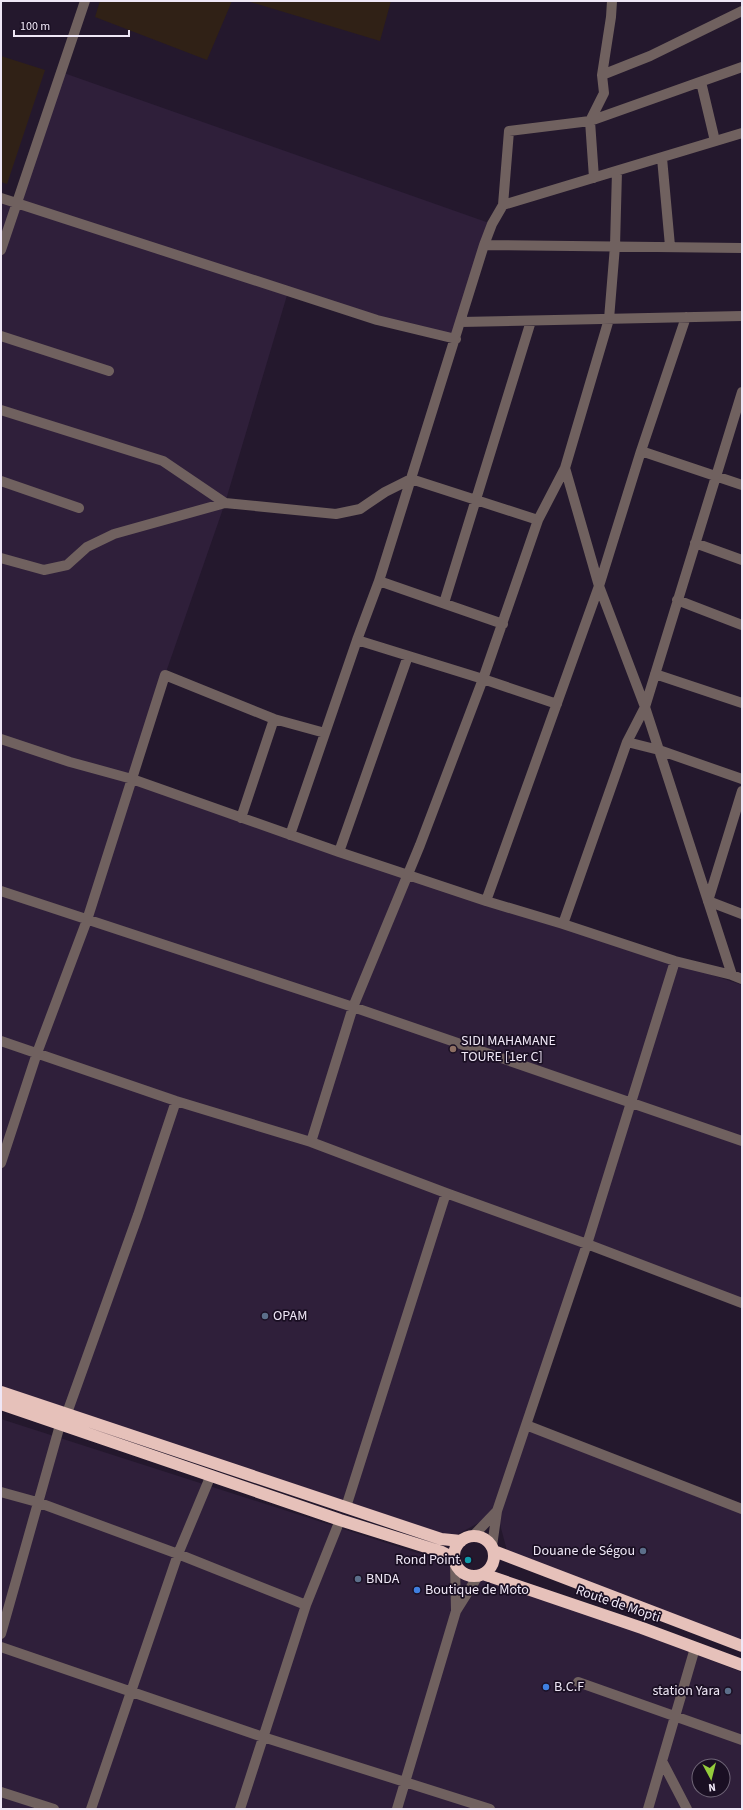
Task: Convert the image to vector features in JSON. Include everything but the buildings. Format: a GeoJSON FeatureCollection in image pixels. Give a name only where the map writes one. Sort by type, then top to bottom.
{"type":"FeatureCollection","features":[{"type":"Feature","properties":{"kind":"highway"},"geometry":{"type":"LineString","coordinates":[[1,1392],[441,1539],[461,1541]]}},
{"type":"Feature","properties":{"kind":"highway"},"geometry":{"type":"LineString","coordinates":[[1,1404],[340,1520],[442,1552],[454,1561],[458,1569],[467,1575],[480,1575],[491,1567],[494,1562],[493,1548],[484,1538],[473,1536],[461,1541],[456,1546],[454,1561]]}},
{"type":"Feature","properties":{"kind":"highway","name":"Route de Mopti"},"geometry":{"type":"LineString","coordinates":[[493,1548],[742,1646]]}},
{"type":"Feature","properties":{"kind":"highway","name":"Route de Mopti"},"geometry":{"type":"LineString","coordinates":[[480,1575],[585,1608],[742,1665]]}},
{"type":"Feature","properties":{"kind":"street"},"geometry":{"type":"LineString","coordinates":[[1,250],[85,1]]}},
{"type":"Feature","properties":{"kind":"street"},"geometry":{"type":"LineString","coordinates":[[594,178],[590,121],[604,94],[602,75],[612,1]]}},
{"type":"Feature","properties":{"kind":"street"},"geometry":{"type":"LineString","coordinates":[[602,75],[650,56],[742,11]]}},
{"type":"Feature","properties":{"kind":"street"},"geometry":{"type":"LineString","coordinates":[[290,835],[357,640],[379,581],[456,339],[484,245],[492,224],[503,206],[508,131],[590,121],[742,67]]}},
{"type":"Feature","properties":{"kind":"street"},"geometry":{"type":"LineString","coordinates":[[701,82],[715,141]]}},
{"type":"Feature","properties":{"kind":"street"},"geometry":{"type":"LineString","coordinates":[[503,206],[742,133]]}},
{"type":"Feature","properties":{"kind":"street"},"geometry":{"type":"LineString","coordinates":[[662,158],[670,246]]}},
{"type":"Feature","properties":{"kind":"street"},"geometry":{"type":"LineString","coordinates":[[311,1142],[353,1007],[408,875],[483,679],[538,520],[565,468],[610,319],[615,246],[617,171]]}},
{"type":"Feature","properties":{"kind":"street"},"geometry":{"type":"LineString","coordinates":[[1,198],[377,320],[456,339]]}},
{"type":"Feature","properties":{"kind":"street"},"geometry":{"type":"LineString","coordinates":[[484,245],[742,248]]}},
{"type":"Feature","properties":{"kind":"street"},"geometry":{"type":"LineString","coordinates":[[461,322],[742,316]]}},
{"type":"Feature","properties":{"kind":"street"},"geometry":{"type":"LineString","coordinates":[[486,901],[600,586],[641,451],[686,317]]}},
{"type":"Feature","properties":{"kind":"street"},"geometry":{"type":"LineString","coordinates":[[444,603],[531,320]]}},
{"type":"Feature","properties":{"kind":"street"},"geometry":{"type":"LineString","coordinates":[[1,336],[109,371]]}},
{"type":"Feature","properties":{"kind":"street"},"geometry":{"type":"LineString","coordinates":[[564,924],[627,742],[645,707],[716,477],[739,414],[742,392]]}},
{"type":"Feature","properties":{"kind":"street"},"geometry":{"type":"LineString","coordinates":[[1,410],[163,461],[225,503]]}},
{"type":"Feature","properties":{"kind":"street"},"geometry":{"type":"LineString","coordinates":[[641,451],[742,485]]}},
{"type":"Feature","properties":{"kind":"street"},"geometry":{"type":"LineString","coordinates":[[565,468],[600,586],[645,707],[732,975]]}},
{"type":"Feature","properties":{"kind":"street"},"geometry":{"type":"LineString","coordinates":[[1,558],[44,570],[67,565],[86,547],[114,534],[225,503],[336,514],[360,509],[385,492],[411,479],[538,520]]}},
{"type":"Feature","properties":{"kind":"street"},"geometry":{"type":"LineString","coordinates":[[1,481],[79,508]]}},
{"type":"Feature","properties":{"kind":"street"},"geometry":{"type":"LineString","coordinates":[[695,543],[742,560]]}},
{"type":"Feature","properties":{"kind":"street"},"geometry":{"type":"LineString","coordinates":[[379,581],[503,624]]}},
{"type":"Feature","properties":{"kind":"street"},"geometry":{"type":"LineString","coordinates":[[678,600],[742,625]]}},
{"type":"Feature","properties":{"kind":"street"},"geometry":{"type":"LineString","coordinates":[[357,640],[483,679],[557,704]]}},
{"type":"Feature","properties":{"kind":"street"},"geometry":{"type":"LineString","coordinates":[[339,852],[408,656]]}},
{"type":"Feature","properties":{"kind":"street"},"geometry":{"type":"LineString","coordinates":[[655,674],[742,703]]}},
{"type":"Feature","properties":{"kind":"street"},"geometry":{"type":"LineString","coordinates":[[1,1163],[37,1054],[87,920],[165,675],[274,719],[325,733]]}},
{"type":"Feature","properties":{"kind":"street"},"geometry":{"type":"LineString","coordinates":[[242,818],[274,719]]}},
{"type":"Feature","properties":{"kind":"street"},"geometry":{"type":"LineString","coordinates":[[1,739],[70,762],[132,779],[339,852],[486,901],[564,924],[675,962],[732,975],[742,979]]}},
{"type":"Feature","properties":{"kind":"street"},"geometry":{"type":"LineString","coordinates":[[627,742],[659,750],[742,778]]}},
{"type":"Feature","properties":{"kind":"street"},"geometry":{"type":"LineString","coordinates":[[708,900],[742,791]]}},
{"type":"Feature","properties":{"kind":"street"},"geometry":{"type":"LineString","coordinates":[[1,891],[353,1007],[742,1141]]}},
{"type":"Feature","properties":{"kind":"street"},"geometry":{"type":"LineString","coordinates":[[708,900],[742,914]]}},
{"type":"Feature","properties":{"kind":"street"},"geometry":{"type":"LineString","coordinates":[[493,1548],[496,1511],[587,1244],[632,1104],[675,962]]}},
{"type":"Feature","properties":{"kind":"street"},"geometry":{"type":"LineString","coordinates":[[1,1041],[176,1101],[311,1142],[742,1303]]}},
{"type":"Feature","properties":{"kind":"street"},"geometry":{"type":"LineString","coordinates":[[66,1413],[138,1215],[176,1101]]}},
{"type":"Feature","properties":{"kind":"street"},"geometry":{"type":"LineString","coordinates":[[346,1507],[446,1193]]}},
{"type":"Feature","properties":{"kind":"street"},"geometry":{"type":"LineString","coordinates":[[1,1634],[37,1502],[60,1425]]}},
{"type":"Feature","properties":{"kind":"street"},"geometry":{"type":"LineString","coordinates":[[526,1425],[742,1509]]}},
{"type":"Feature","properties":{"kind":"street"},"geometry":{"type":"LineString","coordinates":[[91,1809],[178,1554],[210,1475]]}},
{"type":"Feature","properties":{"kind":"street"},"geometry":{"type":"LineString","coordinates":[[1,1492],[37,1502],[178,1554],[306,1605]]}},
{"type":"Feature","properties":{"kind":"street"},"geometry":{"type":"LineString","coordinates":[[473,1536],[496,1511]]}},
{"type":"Feature","properties":{"kind":"street"},"geometry":{"type":"LineString","coordinates":[[240,1809],[262,1737],[306,1605],[340,1520]]}},
{"type":"Feature","properties":{"kind":"street"},"geometry":{"type":"LineString","coordinates":[[454,1561],[456,1611]]}},
{"type":"Feature","properties":{"kind":"street"},"geometry":{"type":"LineString","coordinates":[[397,1809],[456,1611],[480,1575]]}},
{"type":"Feature","properties":{"kind":"street"},"geometry":{"type":"LineString","coordinates":[[1,1647],[262,1737],[486,1808]]}},
{"type":"Feature","properties":{"kind":"street"},"geometry":{"type":"LineString","coordinates":[[648,1809],[695,1648]]}},
{"type":"Feature","properties":{"kind":"street"},"geometry":{"type":"LineString","coordinates":[[578,1682],[675,1715],[742,1740]]}},
{"type":"Feature","properties":{"kind":"street"},"geometry":{"type":"LineString","coordinates":[[662,1761],[687,1809]]}},
{"type":"Feature","properties":{"kind":"street"},"geometry":{"type":"LineString","coordinates":[[1,1792],[54,1809]]}},
{"type":"Feature","properties":{"kind":"shaded area"},"geometry":{"type":"Polygon","coordinates":[[[100,1],[232,1],[207,60],[95,17],[100,1]]]}},
{"type":"Feature","properties":{"kind":"shaded area"},"geometry":{"type":"Polygon","coordinates":[[[247,1],[391,1],[380,41],[247,1]]]}},
{"type":"Feature","properties":{"kind":"shaded area"},"geometry":{"type":"Polygon","coordinates":[[[1,56],[45,70],[7,184],[1,182],[1,56]]]}},
{"type":"Feature","properties":{"kind":"shaded area"},"geometry":{"type":"Polygon","coordinates":[[[61,72],[492,224],[456,339],[288,292],[225,503],[165,675],[132,779],[742,985],[742,1303],[587,1244],[526,1425],[742,1509],[742,1641],[510,1562],[497,1513],[445,1541],[1,1394],[1,198],[17,203],[61,72]]]}},
{"type":"Feature","properties":{"kind":"shaded area"},"geometry":{"type":"Polygon","coordinates":[[[1,1419],[483,1574],[742,1672],[742,1809],[1,1809],[1,1419]]]}},
{"type":"Feature","properties":{"kind":"place","name":"SIDI MAHAMANE TOURE [1er C]"},"geometry":{"type":"Point","coordinates":[453,1049]}},
{"type":"Feature","properties":{"kind":"place","name":"OPAM"},"geometry":{"type":"Point","coordinates":[265,1316]}},
{"type":"Feature","properties":{"kind":"place","name":"Douane de Ségou"},"geometry":{"type":"Point","coordinates":[643,1551]}},
{"type":"Feature","properties":{"kind":"place","name":"Rond Point"},"geometry":{"type":"Point","coordinates":[468,1560]}},
{"type":"Feature","properties":{"kind":"place","name":"BNDA"},"geometry":{"type":"Point","coordinates":[358,1579]}},
{"type":"Feature","properties":{"kind":"place","name":"Boutique de Moto"},"geometry":{"type":"Point","coordinates":[417,1590]}},
{"type":"Feature","properties":{"kind":"place","name":"B.C.F"},"geometry":{"type":"Point","coordinates":[546,1687]}},
{"type":"Feature","properties":{"kind":"place","name":"station Yara"},"geometry":{"type":"Point","coordinates":[728,1691]}}]}
